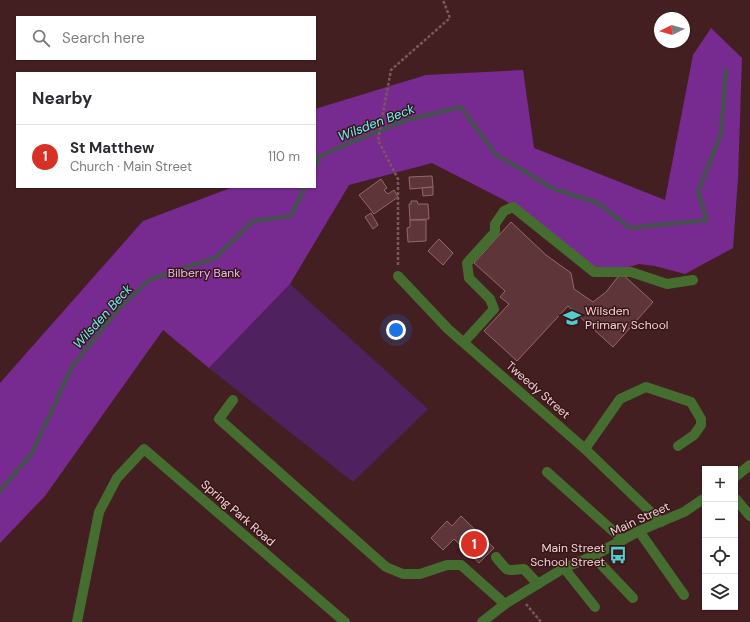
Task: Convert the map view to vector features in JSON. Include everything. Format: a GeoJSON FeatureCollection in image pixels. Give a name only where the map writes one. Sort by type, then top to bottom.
{"type":"FeatureCollection","features":[{"type":"Feature","properties":{"kind":"street"},"geometry":{"type":"LineString","coordinates":[[464,342],[494,309],[490,299],[469,278],[467,263],[495,232],[495,224],[504,211],[513,207],[594,272],[631,272],[668,284],[693,280]]}},
{"type":"Feature","properties":{"kind":"street","name":"Tweedy Street"},"geometry":{"type":"LineString","coordinates":[[398,276],[464,342],[585,448],[662,522]]}},
{"type":"Feature","properties":{"kind":"street"},"geometry":{"type":"LineString","coordinates":[[585,448],[620,399],[646,387],[691,402],[701,419],[701,425],[694,435],[678,446]]}},
{"type":"Feature","properties":{"kind":"street"},"geometry":{"type":"LineString","coordinates":[[232,400],[219,419],[386,567],[403,574],[420,574],[447,565],[461,565],[505,604]]}},
{"type":"Feature","properties":{"kind":"street","name":"Spring Park Road"},"geometry":{"type":"LineString","coordinates":[[77,622],[99,512],[117,478],[144,449],[344,622]]}},
{"type":"Feature","properties":{"kind":"street"},"geometry":{"type":"LineString","coordinates":[[738,475],[750,465]]}},
{"type":"Feature","properties":{"kind":"street"},"geometry":{"type":"LineString","coordinates":[[547,472],[623,540]]}},
{"type":"Feature","properties":{"kind":"street","name":"Main Street"},"geometry":{"type":"LineString","coordinates":[[482,622],[505,604],[564,568],[593,556],[639,531],[684,512],[702,500]]}},
{"type":"Feature","properties":{"kind":"street"},"geometry":{"type":"LineString","coordinates":[[738,502],[750,516]]}},
{"type":"Feature","properties":{"kind":"street"},"geometry":{"type":"LineString","coordinates":[[639,531],[684,595]]}},
{"type":"Feature","properties":{"kind":"street"},"geometry":{"type":"LineString","coordinates":[[593,556],[633,598]]}},
{"type":"Feature","properties":{"kind":"street"},"geometry":{"type":"LineString","coordinates":[[496,558],[507,570],[511,572],[524,569],[538,584]]}},
{"type":"Feature","properties":{"kind":"street"},"geometry":{"type":"LineString","coordinates":[[564,568],[595,607]]}},
{"type":"Feature","properties":{"kind":"path"},"geometry":{"type":"LineString","coordinates":[[398,276],[398,179],[378,140],[381,121],[392,70],[450,18],[443,0]]}},
{"type":"Feature","properties":{"kind":"path"},"geometry":{"type":"LineString","coordinates":[[519,595],[541,622]]}},
{"type":"Feature","properties":{"kind":"shaded area"},"geometry":{"type":"Polygon","coordinates":[[[290,284],[428,409],[353,482],[209,368],[290,284]]]}},
{"type":"Feature","properties":{"kind":"green space","name":"Bilberry Bank"},"geometry":{"type":"Polygon","coordinates":[[[711,28],[742,58],[738,178],[733,248],[685,274],[655,266],[639,264],[612,272],[593,273],[506,201],[432,163],[349,185],[290,284],[209,368],[163,330],[45,496],[0,543],[0,383],[143,221],[230,188],[316,188],[316,109],[426,75],[523,70],[534,148],[665,200],[693,55],[711,28]]]}},
{"type":"Feature","properties":{"kind":"building"},"geometry":{"type":"Polygon","coordinates":[[[432,176],[433,187],[410,189],[409,177],[432,176]]]}},
{"type":"Feature","properties":{"kind":"building"},"geometry":{"type":"Polygon","coordinates":[[[381,179],[387,188],[384,190],[388,194],[394,190],[398,197],[374,214],[359,195],[381,179]]]}},
{"type":"Feature","properties":{"kind":"building"},"geometry":{"type":"Polygon","coordinates":[[[433,187],[433,195],[423,196],[422,188],[433,187]]]}},
{"type":"Feature","properties":{"kind":"building"},"geometry":{"type":"Polygon","coordinates":[[[411,201],[417,201],[418,204],[428,204],[429,219],[410,220],[409,204],[411,204],[411,201]]]}},
{"type":"Feature","properties":{"kind":"building"},"geometry":{"type":"Polygon","coordinates":[[[371,213],[378,225],[373,229],[365,217],[371,213]]]}},
{"type":"Feature","properties":{"kind":"building"},"geometry":{"type":"Polygon","coordinates":[[[410,220],[426,220],[426,241],[408,242],[407,228],[410,227],[410,220]]]}},
{"type":"Feature","properties":{"kind":"building"},"geometry":{"type":"Polygon","coordinates":[[[511,222],[546,255],[571,273],[574,289],[593,302],[606,292],[621,273],[653,302],[613,347],[568,306],[517,361],[484,331],[509,304],[500,297],[505,291],[474,263],[511,222]]]}},
{"type":"Feature","properties":{"kind":"building"},"geometry":{"type":"Polygon","coordinates":[[[439,239],[453,253],[443,265],[428,251],[439,239]]]}},
{"type":"Feature","properties":{"kind":"building"},"geometry":{"type":"Polygon","coordinates":[[[461,516],[494,548],[479,563],[454,539],[443,550],[431,538],[447,521],[452,526],[461,516]]]}},
{"type":"Feature","properties":{"kind":"waterway","name":"Wilsden Beck"},"geometry":{"type":"LineString","coordinates":[[316,164],[319,157],[354,141],[407,120],[461,107],[495,154],[554,189],[598,203],[630,228],[707,220],[698,192],[721,134],[726,70]]}},
{"type":"Feature","properties":{"kind":"waterway","name":"Wilsden Beck"},"geometry":{"type":"LineString","coordinates":[[0,491],[32,453],[72,367],[117,311],[149,280],[215,258],[253,221],[291,216],[305,188]]}},
{"type":"Feature","properties":{"kind":"place","name":"Wilsden Primary School"},"geometry":{"type":"Point","coordinates":[572,318]}},
{"type":"Feature","properties":{"kind":"place","name":"St Matthew"},"geometry":{"type":"Point","coordinates":[474,544]}},
{"type":"Feature","properties":{"kind":"place","name":"Main Street School Street"},"geometry":{"type":"Point","coordinates":[618,555]}}]}
